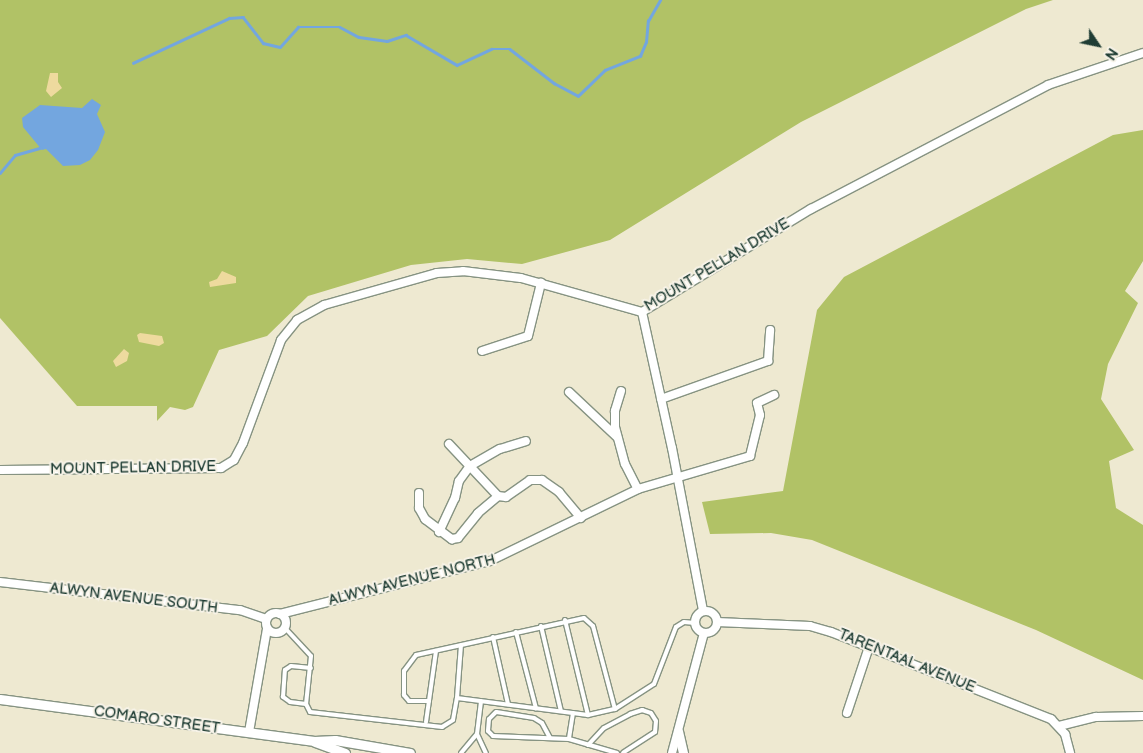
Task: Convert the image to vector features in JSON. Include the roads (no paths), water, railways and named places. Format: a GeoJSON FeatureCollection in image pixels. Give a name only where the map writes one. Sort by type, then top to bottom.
{"type":"FeatureCollection","features":[{"type":"Feature","properties":{"kind":"street","name":"MOUNT PELLAN DRIVE"},"geometry":{"type":"LineString","coordinates":[[0,470],[221,468],[234,460],[243,443],[277,347],[290,327],[306,313],[331,302],[437,273],[491,272],[541,283],[642,312],[810,209],[1048,84],[1143,52]]}},
{"type":"Feature","properties":{"kind":"street"},"geometry":{"type":"LineString","coordinates":[[482,351],[528,336],[541,283]]}},
{"type":"Feature","properties":{"kind":"street"},"geometry":{"type":"LineString","coordinates":[[642,312],[678,474],[703,611],[695,622],[704,633]]}},
{"type":"Feature","properties":{"kind":"street"},"geometry":{"type":"LineString","coordinates":[[662,399],[768,361],[770,330]]}},
{"type":"Feature","properties":{"kind":"street"},"geometry":{"type":"LineString","coordinates":[[621,391],[615,411],[618,438],[625,464],[638,489]]}},
{"type":"Feature","properties":{"kind":"street"},"geometry":{"type":"LineString","coordinates":[[569,392],[618,438]]}},
{"type":"Feature","properties":{"kind":"street","name":"ALWYN AVENUE NORTH"},"geometry":{"type":"LineString","coordinates":[[280,614],[490,562],[638,489],[678,474],[750,456],[759,423],[756,403],[774,395]]}},
{"type":"Feature","properties":{"kind":"street"},"geometry":{"type":"LineString","coordinates":[[439,532],[455,498],[459,481],[470,466],[500,449],[526,441]]}},
{"type":"Feature","properties":{"kind":"street"},"geometry":{"type":"LineString","coordinates":[[449,444],[498,496],[506,497],[530,480],[542,480],[554,487],[581,518]]}},
{"type":"Feature","properties":{"kind":"street"},"geometry":{"type":"LineString","coordinates":[[420,493],[420,508],[439,532],[452,539],[458,538],[478,513],[498,496]]}},
{"type":"Feature","properties":{"kind":"street","name":"ALWYN AVENUE SOUTH"},"geometry":{"type":"LineString","coordinates":[[0,582],[240,610],[266,619]]}},
{"type":"Feature","properties":{"kind":"street"},"geometry":{"type":"LineString","coordinates":[[703,611],[713,613],[717,622],[713,631],[704,633]]}},
{"type":"Feature","properties":{"kind":"street"},"geometry":{"type":"LineString","coordinates":[[249,732],[267,629],[266,619],[275,613],[280,614],[284,618],[285,628],[276,634],[267,629]]}},
{"type":"Feature","properties":{"kind":"street","name":"TARENTAAL AVENUE"},"geometry":{"type":"LineString","coordinates":[[717,622],[810,626],[1031,710],[1059,726]]}},
{"type":"Feature","properties":{"kind":"street"},"geometry":{"type":"LineString","coordinates":[[672,753],[704,633]]}},
{"type":"Feature","properties":{"kind":"street"},"geometry":{"type":"LineString","coordinates":[[848,713],[869,647]]}},
{"type":"Feature","properties":{"kind":"street","name":"COMARO STREET"},"geometry":{"type":"LineString","coordinates":[[0,700],[314,741],[335,740],[410,753]]}},
{"type":"Feature","properties":{"kind":"street"},"geometry":{"type":"LineString","coordinates":[[1070,753],[1059,726],[1096,717],[1143,716]]}},
{"type":"Feature","properties":{"kind":"street"},"geometry":{"type":"LineString","coordinates":[[678,731],[683,753]]}},
{"type":"Feature","properties":{"kind":"street","name":"COMARO STREET"},"geometry":{"type":"LineString","coordinates":[[314,741],[345,753]]}},
{"type":"Feature","properties":{"kind":"lane"},"geometry":{"type":"LineString","coordinates":[[429,702],[406,699],[404,670],[411,658],[565,620],[584,618],[593,626],[615,709]]}},
{"type":"Feature","properties":{"kind":"lane"},"geometry":{"type":"LineString","coordinates":[[565,620],[588,715]]}},
{"type":"Feature","properties":{"kind":"lane"},"geometry":{"type":"LineString","coordinates":[[457,698],[588,715],[615,709],[654,684],[676,627],[684,622],[695,622]]}},
{"type":"Feature","properties":{"kind":"lane"},"geometry":{"type":"LineString","coordinates":[[541,626],[561,711]]}},
{"type":"Feature","properties":{"kind":"lane"},"geometry":{"type":"LineString","coordinates":[[285,628],[308,650],[311,668],[306,708],[315,714],[378,722],[426,722],[442,727],[449,725],[453,720],[457,698],[461,645]]}},
{"type":"Feature","properties":{"kind":"lane"},"geometry":{"type":"LineString","coordinates":[[516,632],[536,708]]}},
{"type":"Feature","properties":{"kind":"lane"},"geometry":{"type":"LineString","coordinates":[[493,637],[508,704]]}},
{"type":"Feature","properties":{"kind":"lane"},"geometry":{"type":"LineString","coordinates":[[426,722],[436,651]]}},
{"type":"Feature","properties":{"kind":"lane"},"geometry":{"type":"LineString","coordinates":[[306,704],[290,702],[283,697],[285,670],[291,666],[311,668]]}},
{"type":"Feature","properties":{"kind":"lane"},"geometry":{"type":"LineString","coordinates":[[462,753],[477,734],[481,701]]}},
{"type":"Feature","properties":{"kind":"lane"},"geometry":{"type":"LineString","coordinates":[[588,745],[609,725],[630,714],[642,710],[651,713],[656,721],[655,732],[623,753]]}},
{"type":"Feature","properties":{"kind":"lane"},"geometry":{"type":"LineString","coordinates":[[550,738],[542,723],[534,718],[496,712],[489,719],[488,731],[493,736],[569,740],[617,753]]}},
{"type":"Feature","properties":{"kind":"lane"},"geometry":{"type":"LineString","coordinates":[[569,740],[573,713]]}},
{"type":"Feature","properties":{"kind":"lane"},"geometry":{"type":"LineString","coordinates":[[477,734],[486,753]]}},
{"type":"Feature","properties":{"kind":"water"},"geometry":{"type":"Polygon","coordinates":[[[92,99],[101,105],[97,114],[105,132],[98,150],[90,160],[80,165],[63,166],[46,149],[42,150],[23,127],[22,118],[40,105],[82,108],[92,99]]]}},
{"type":"Feature","properties":{"kind":"waterway"},"geometry":{"type":"LineString","coordinates":[[133,63],[229,18],[243,17],[263,43],[280,47],[298,27],[340,27],[359,37],[387,41],[406,35],[457,65],[492,49],[510,49],[554,83],[578,96],[605,70],[640,56],[646,42],[648,21],[660,0]]}},
{"type":"Feature","properties":{"kind":"waterway"},"geometry":{"type":"LineString","coordinates":[[0,173],[15,155],[40,148]]}}]}
